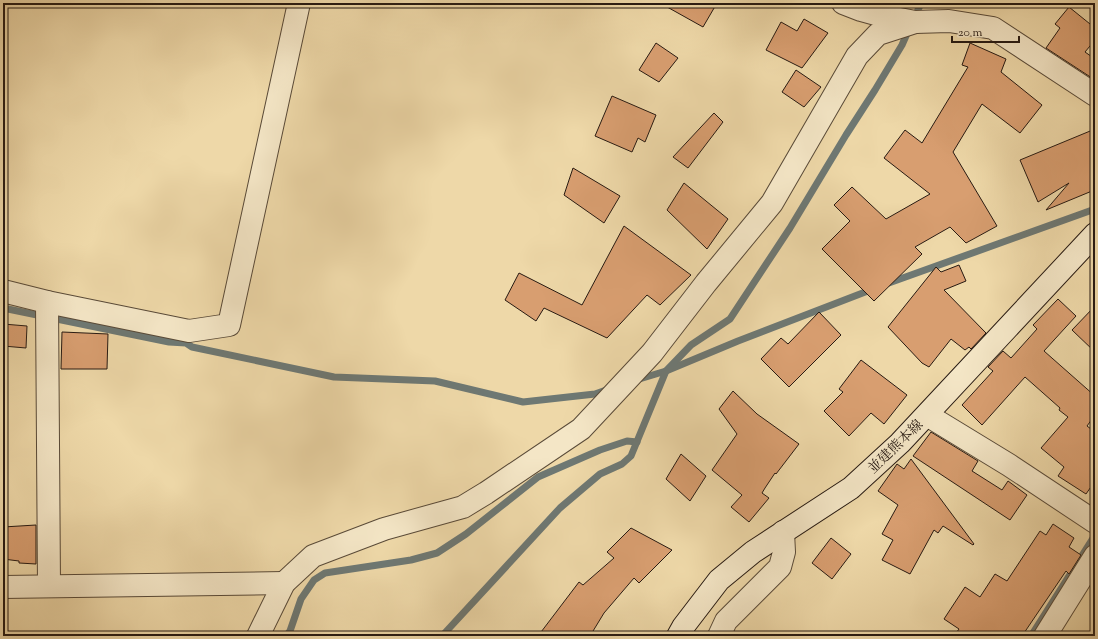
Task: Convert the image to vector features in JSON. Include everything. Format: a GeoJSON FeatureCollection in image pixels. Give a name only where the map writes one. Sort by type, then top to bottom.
{"type":"FeatureCollection","features":[{"type":"Feature","properties":{"kind":"street"},"geometry":{"type":"LineString","coordinates":[[3,291],[47,302],[189,331],[229,325],[299,3]]}},
{"type":"Feature","properties":{"kind":"street"},"geometry":{"type":"LineString","coordinates":[[843,3],[861,10],[884,9],[915,22]]}},
{"type":"Feature","properties":{"kind":"street"},"geometry":{"type":"LineString","coordinates":[[258,636],[284,584],[313,556],[384,529],[463,507],[493,489],[581,429],[652,353],[706,283],[772,203],[857,56],[878,34],[915,22],[949,21],[993,28],[1095,95]]}},
{"type":"Feature","properties":{"kind":"street","name":"並建熊本線"},"geometry":{"type":"LineString","coordinates":[[678,636],[683,626],[719,580],[753,552],[851,488],[900,443],[1095,234]]}},
{"type":"Feature","properties":{"kind":"street"},"geometry":{"type":"LineString","coordinates":[[47,302],[49,586]]}},
{"type":"Feature","properties":{"kind":"street"},"geometry":{"type":"LineString","coordinates":[[927,415],[1009,465],[1095,522]]}},
{"type":"Feature","properties":{"kind":"street"},"geometry":{"type":"LineString","coordinates":[[719,636],[726,621],[780,567],[784,552],[783,532]]}},
{"type":"Feature","properties":{"kind":"street"},"geometry":{"type":"LineString","coordinates":[[1045,636],[1095,556]]}},
{"type":"Feature","properties":{"kind":"street"},"geometry":{"type":"LineString","coordinates":[[3,587],[284,584]]}},
{"type":"Feature","properties":{"kind":"building"},"geometry":{"type":"Polygon","coordinates":[[[660,3],[717,3],[703,27],[660,3]]]}},
{"type":"Feature","properties":{"kind":"building"},"geometry":{"type":"Polygon","coordinates":[[[1069,7],[1095,28],[1095,40],[1085,52],[1095,59],[1095,80],[1046,48],[1060,28],[1055,24],[1069,7]]]}},
{"type":"Feature","properties":{"kind":"building"},"geometry":{"type":"Polygon","coordinates":[[[804,19],[828,33],[802,68],[766,50],[781,22],[797,31],[804,19]]]}},
{"type":"Feature","properties":{"kind":"building"},"geometry":{"type":"Polygon","coordinates":[[[656,43],[678,58],[659,82],[639,70],[656,43]]]}},
{"type":"Feature","properties":{"kind":"building"},"geometry":{"type":"Polygon","coordinates":[[[970,43],[1006,59],[1001,72],[1042,105],[1020,133],[982,104],[953,152],[997,226],[966,243],[950,227],[915,247],[922,254],[874,301],[822,249],[850,221],[834,205],[852,187],[886,219],[930,194],[884,158],[905,130],[922,143],[968,67],[962,65],[970,43]]]}},
{"type":"Feature","properties":{"kind":"building"},"geometry":{"type":"Polygon","coordinates":[[[796,70],[821,87],[804,107],[782,92],[796,70]]]}},
{"type":"Feature","properties":{"kind":"building"},"geometry":{"type":"Polygon","coordinates":[[[612,96],[656,115],[645,142],[638,138],[632,152],[595,136],[612,96]]]}},
{"type":"Feature","properties":{"kind":"building"},"geometry":{"type":"Polygon","coordinates":[[[714,113],[723,122],[688,168],[673,157],[714,113]]]}},
{"type":"Feature","properties":{"kind":"building"},"geometry":{"type":"Polygon","coordinates":[[[1095,129],[1095,194],[1092,191],[1046,210],[1069,183],[1038,202],[1020,160],[1095,129]]]}},
{"type":"Feature","properties":{"kind":"building"},"geometry":{"type":"Polygon","coordinates":[[[573,168],[620,196],[604,223],[564,195],[573,168]]]}},
{"type":"Feature","properties":{"kind":"building"},"geometry":{"type":"Polygon","coordinates":[[[684,183],[728,219],[707,249],[667,210],[684,183]]]}},
{"type":"Feature","properties":{"kind":"building"},"geometry":{"type":"Polygon","coordinates":[[[624,226],[691,275],[660,305],[647,295],[607,338],[544,308],[536,321],[505,300],[519,273],[582,305],[624,226]]]}},
{"type":"Feature","properties":{"kind":"building"},"geometry":{"type":"Polygon","coordinates":[[[959,265],[966,281],[944,290],[986,333],[971,349],[969,347],[965,350],[951,339],[929,367],[922,363],[888,327],[936,267],[941,272],[959,265]]]}},
{"type":"Feature","properties":{"kind":"building"},"geometry":{"type":"Polygon","coordinates":[[[1058,299],[1076,316],[1044,351],[1095,396],[1095,415],[1087,426],[1095,432],[1095,481],[1086,494],[1058,476],[1064,467],[1041,448],[1068,417],[1025,377],[982,425],[962,405],[993,371],[988,367],[1003,351],[1011,358],[1037,329],[1033,325],[1058,299]]]}},
{"type":"Feature","properties":{"kind":"building"},"geometry":{"type":"Polygon","coordinates":[[[1095,306],[1095,352],[1072,330],[1095,306]]]}},
{"type":"Feature","properties":{"kind":"building"},"geometry":{"type":"Polygon","coordinates":[[[819,312],[841,335],[789,387],[761,359],[781,338],[788,344],[819,312]]]}},
{"type":"Feature","properties":{"kind":"building"},"geometry":{"type":"Polygon","coordinates":[[[3,324],[27,326],[26,348],[3,346],[3,324]]]}},
{"type":"Feature","properties":{"kind":"building"},"geometry":{"type":"Polygon","coordinates":[[[62,332],[108,334],[107,369],[61,369],[62,332]]]}},
{"type":"Feature","properties":{"kind":"building"},"geometry":{"type":"Polygon","coordinates":[[[861,360],[907,395],[884,424],[871,413],[849,436],[824,411],[843,392],[839,389],[861,360]]]}},
{"type":"Feature","properties":{"kind":"building"},"geometry":{"type":"Polygon","coordinates":[[[733,391],[757,414],[799,444],[776,474],[775,473],[765,488],[762,493],[769,498],[749,522],[731,507],[742,495],[712,470],[737,434],[719,409],[733,391]]]}},
{"type":"Feature","properties":{"kind":"building"},"geometry":{"type":"Polygon","coordinates":[[[931,432],[978,461],[972,471],[1002,490],[1008,481],[1027,495],[1010,520],[913,456],[931,432]]]}},
{"type":"Feature","properties":{"kind":"building"},"geometry":{"type":"Polygon","coordinates":[[[681,454],[706,476],[690,501],[666,479],[681,454]]]}},
{"type":"Feature","properties":{"kind":"building"},"geometry":{"type":"Polygon","coordinates":[[[911,459],[974,544],[973,545],[943,526],[938,533],[934,530],[910,574],[882,560],[893,540],[882,534],[898,505],[878,491],[897,464],[904,469],[911,459]]]}},
{"type":"Feature","properties":{"kind":"building"},"geometry":{"type":"Polygon","coordinates":[[[1053,524],[1074,538],[1069,547],[1081,555],[1069,574],[1066,571],[1022,636],[954,636],[959,629],[944,619],[965,587],[980,597],[995,574],[1007,581],[1040,531],[1046,535],[1053,524]]]}},
{"type":"Feature","properties":{"kind":"building"},"geometry":{"type":"Polygon","coordinates":[[[36,525],[36,564],[19,563],[19,561],[3,559],[3,527],[36,525]]]}},
{"type":"Feature","properties":{"kind":"building"},"geometry":{"type":"Polygon","coordinates":[[[631,528],[672,550],[639,583],[634,578],[604,613],[590,636],[538,636],[579,582],[583,585],[614,558],[607,552],[631,528]]]}},
{"type":"Feature","properties":{"kind":"building"},"geometry":{"type":"Polygon","coordinates":[[[831,538],[851,554],[832,579],[812,563],[831,538]]]}},
{"type":"Feature","properties":{"kind":"waterway"},"geometry":{"type":"LineString","coordinates":[[914,19],[921,3]]}},
{"type":"Feature","properties":{"kind":"waterway"},"geometry":{"type":"LineString","coordinates":[[442,636],[560,508],[600,474],[622,464],[631,456],[666,371],[691,345],[730,319],[790,228],[902,45],[909,29]]}},
{"type":"Feature","properties":{"kind":"waterway"},"geometry":{"type":"LineString","coordinates":[[886,284],[1095,209]]}},
{"type":"Feature","properties":{"kind":"waterway"},"geometry":{"type":"LineString","coordinates":[[636,380],[666,371],[738,341],[873,289]]}},
{"type":"Feature","properties":{"kind":"waterway"},"geometry":{"type":"LineString","coordinates":[[3,308],[169,342],[186,343],[192,347],[334,377],[435,381],[523,402],[595,394],[609,389]]}},
{"type":"Feature","properties":{"kind":"waterway"},"geometry":{"type":"LineString","coordinates":[[286,636],[290,631],[301,599],[314,580],[325,573],[411,560],[437,553],[466,534],[538,477],[600,450],[627,441],[637,442]]}},
{"type":"Feature","properties":{"kind":"waterway"},"geometry":{"type":"LineString","coordinates":[[1031,636],[1095,535]]}}]}
